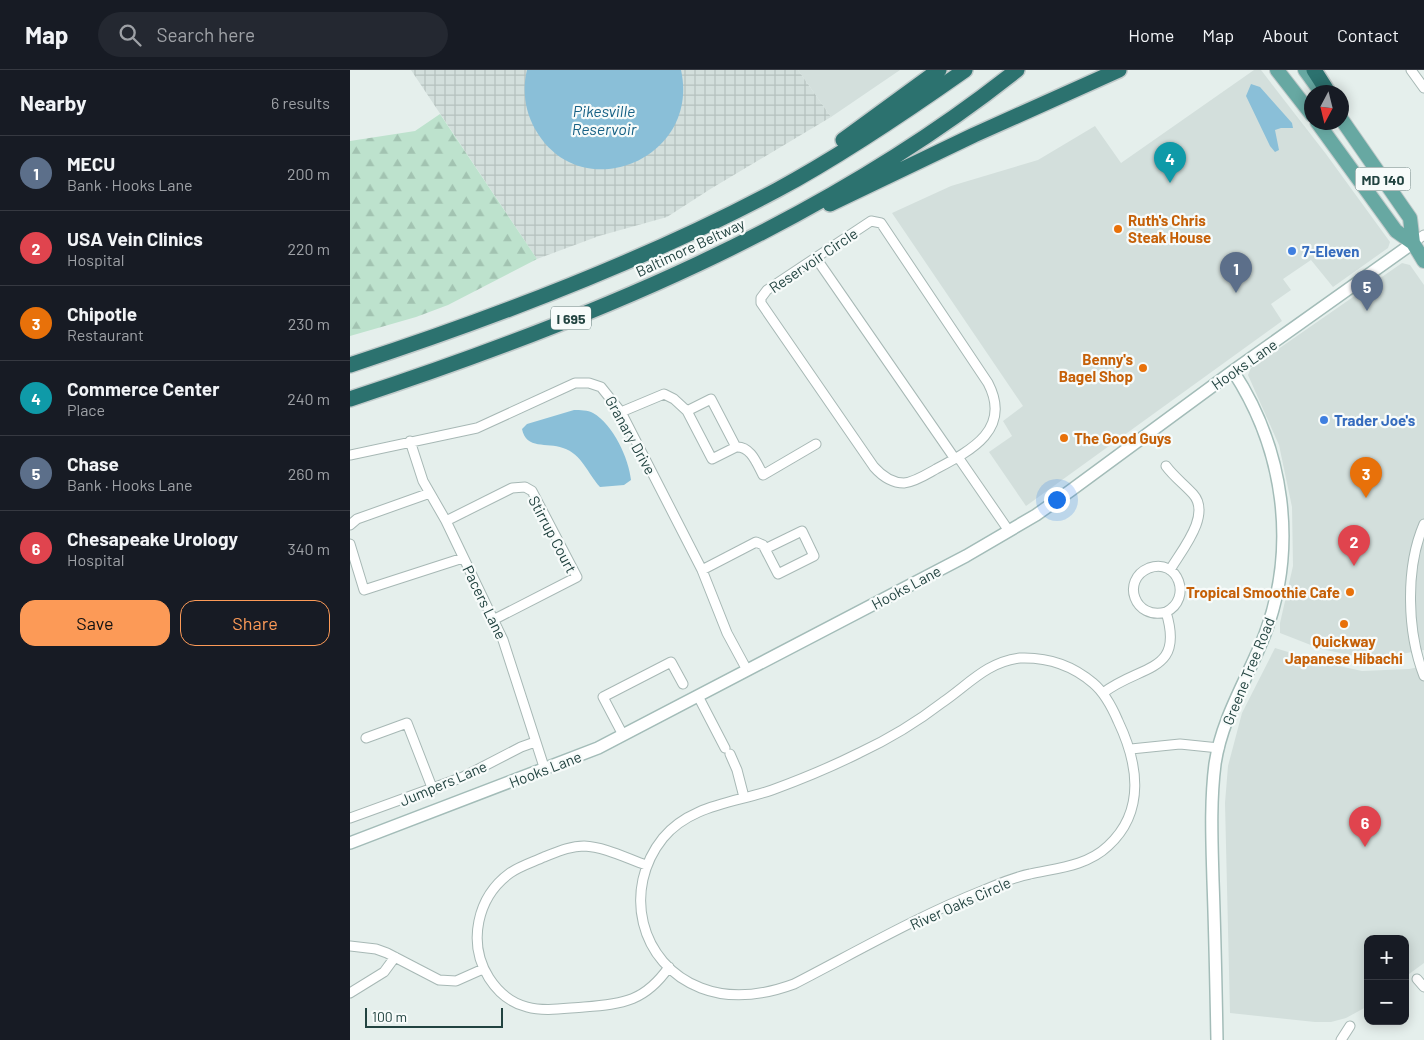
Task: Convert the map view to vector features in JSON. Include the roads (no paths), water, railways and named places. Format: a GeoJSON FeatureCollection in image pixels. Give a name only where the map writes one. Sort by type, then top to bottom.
{"type":"FeatureCollection","features":[{"type":"Feature","properties":{"kind":"highway"},"geometry":{"type":"LineString","coordinates":[[776,190],[939,70]]}},
{"type":"Feature","properties":{"kind":"highway","name":"Baltimore Beltway"},"geometry":{"type":"LineString","coordinates":[[350,365],[476,322],[559,289],[698,228],[776,190],[893,120],[965,70]]}},
{"type":"Feature","properties":{"kind":"highway","name":"Baltimore Beltway"},"geometry":{"type":"LineString","coordinates":[[350,399],[417,377],[569,319],[706,260],[786,220],[907,148],[1017,70]]}},
{"type":"Feature","properties":{"kind":"highway"},"geometry":{"type":"LineString","coordinates":[[1002,122],[1096,70]]}},
{"type":"Feature","properties":{"kind":"highway"},"geometry":{"type":"LineString","coordinates":[[786,220],[843,200],[1002,122],[1119,70]]}},
{"type":"Feature","properties":{"kind":"highway"},"geometry":{"type":"LineString","coordinates":[[1314,70],[1324,85]]}},
{"type":"Feature","properties":{"kind":"main road"},"geometry":{"type":"LineString","coordinates":[[1277,70],[1304,105]]}},
{"type":"Feature","properties":{"kind":"main road"},"geometry":{"type":"LineString","coordinates":[[1305,70],[1317,85]]}},
{"type":"Feature","properties":{"kind":"main road","name":"MD 140"},"geometry":{"type":"LineString","coordinates":[[1323,130],[1396,231],[1419,239]]}},
{"type":"Feature","properties":{"kind":"main road","name":"MD 140"},"geometry":{"type":"LineString","coordinates":[[1349,130],[1410,218],[1419,239],[1424,261]]}},
{"type":"Feature","properties":{"kind":"street"},"geometry":{"type":"LineString","coordinates":[[1411,70],[1424,88]]}},
{"type":"Feature","properties":{"kind":"street","name":"Reservoir Circle"},"geometry":{"type":"LineString","coordinates":[[871,221],[881,224],[994,395],[996,411],[992,427],[986,435],[956,458],[905,483],[883,476],[874,467],[763,308],[761,298],[767,290],[816,258],[871,221]]}},
{"type":"Feature","properties":{"kind":"street","name":"Hooks Lane"},"geometry":{"type":"LineString","coordinates":[[350,844],[545,770],[623,736],[1009,532],[1070,491],[1233,371],[1419,239]]}},
{"type":"Feature","properties":{"kind":"street"},"geometry":{"type":"LineString","coordinates":[[816,258],[1009,532]]}},
{"type":"Feature","properties":{"kind":"street","name":"Greene Tree Road"},"geometry":{"type":"LineString","coordinates":[[1217,1040],[1212,801],[1218,748],[1231,706],[1257,652],[1271,617],[1277,590],[1282,548],[1282,508],[1276,468],[1252,404],[1233,371]]}},
{"type":"Feature","properties":{"kind":"street","name":"Granary Drive"},"geometry":{"type":"LineString","coordinates":[[350,455],[477,428],[575,383],[589,383],[600,386],[621,412],[702,570],[727,632],[747,670]]}},
{"type":"Feature","properties":{"kind":"street"},"geometry":{"type":"LineString","coordinates":[[621,412],[664,394],[674,399],[687,411],[712,459],[736,446],[742,446],[750,452],[763,475],[816,444]]}},
{"type":"Feature","properties":{"kind":"street"},"geometry":{"type":"LineString","coordinates":[[687,411],[711,398],[736,446]]}},
{"type":"Feature","properties":{"kind":"street","name":"Pacers Lane"},"geometry":{"type":"LineString","coordinates":[[410,441],[423,481],[446,521],[512,662],[545,770]]}},
{"type":"Feature","properties":{"kind":"street"},"geometry":{"type":"LineString","coordinates":[[1166,466],[1193,494],[1200,505],[1197,522],[1170,570]]}},
{"type":"Feature","properties":{"kind":"street","name":"Stirrup Court"},"geometry":{"type":"LineString","coordinates":[[446,521],[512,488],[525,487],[532,491],[577,577],[493,620]]}},
{"type":"Feature","properties":{"kind":"street"},"geometry":{"type":"LineString","coordinates":[[350,525],[357,519],[430,493]]}},
{"type":"Feature","properties":{"kind":"street"},"geometry":{"type":"LineString","coordinates":[[1424,524],[1415,559],[1411,606],[1415,646],[1424,676]]}},
{"type":"Feature","properties":{"kind":"street"},"geometry":{"type":"LineString","coordinates":[[702,570],[756,542],[763,545],[765,549],[778,574],[814,556],[802,531],[765,549]]}},
{"type":"Feature","properties":{"kind":"street"},"geometry":{"type":"LineString","coordinates":[[350,544],[364,590],[463,558]]}},
{"type":"Feature","properties":{"kind":"street"},"geometry":{"type":"LineString","coordinates":[[1161,567],[1170,570],[1179,580],[1181,591],[1176,605],[1166,612],[1158,614],[1144,610],[1135,598],[1134,588],[1138,578],[1147,569],[1161,567]]}},
{"type":"Feature","properties":{"kind":"street"},"geometry":{"type":"LineString","coordinates":[[1103,693],[1127,677],[1157,665],[1166,657],[1172,635],[1166,612]]}},
{"type":"Feature","properties":{"kind":"street","name":"River Oaks Circle"},"geometry":{"type":"LineString","coordinates":[[1042,658],[1059,663],[1083,675],[1103,693],[1131,749],[1136,783],[1128,817],[1109,846],[1089,860],[1028,874],[983,890],[794,984],[766,993],[738,995],[714,992],[689,982],[669,967],[654,950],[642,919],[642,884],[646,865],[663,839],[679,823],[708,808],[796,781],[884,741],[944,702],[983,670],[1009,659],[1042,658]]}},
{"type":"Feature","properties":{"kind":"street"},"geometry":{"type":"LineString","coordinates":[[623,736],[603,697],[671,662],[683,684]]}},
{"type":"Feature","properties":{"kind":"street"},"geometry":{"type":"LineString","coordinates":[[698,696],[737,770],[744,797]]}},
{"type":"Feature","properties":{"kind":"street"},"geometry":{"type":"LineString","coordinates":[[366,738],[407,724],[433,790]]}},
{"type":"Feature","properties":{"kind":"street","name":"Jumpers Lane"},"geometry":{"type":"LineString","coordinates":[[350,818],[433,790],[535,742]]}},
{"type":"Feature","properties":{"kind":"street"},"geometry":{"type":"LineString","coordinates":[[1131,749],[1180,744],[1218,748]]}},
{"type":"Feature","properties":{"kind":"street"},"geometry":{"type":"LineString","coordinates":[[646,865],[611,852],[582,846],[563,850],[511,872],[494,888],[485,901],[478,924],[478,947],[483,969],[497,989],[514,1002],[525,1007],[550,1009],[606,1005],[631,1000],[652,988],[669,967]]}},
{"type":"Feature","properties":{"kind":"street"},"geometry":{"type":"LineString","coordinates":[[350,946],[376,949],[395,956],[427,976],[439,980],[456,981],[483,969]]}},
{"type":"Feature","properties":{"kind":"street"},"geometry":{"type":"LineString","coordinates":[[350,993],[384,972],[395,956]]}},
{"type":"Feature","properties":{"kind":"street"},"geometry":{"type":"LineString","coordinates":[[1417,979],[1424,987]]}},
{"type":"Feature","properties":{"kind":"street"},"geometry":{"type":"LineString","coordinates":[[1342,1040],[1350,1026]]}},
{"type":"Feature","properties":{"kind":"water","name":"Pikesville Reservoir"},"geometry":{"type":"Polygon","coordinates":[[[527,70],[681,70],[682,102],[673,128],[655,149],[632,163],[606,169],[580,166],[555,153],[535,129],[525,100],[527,70]]]}},
{"type":"Feature","properties":{"kind":"water"},"geometry":{"type":"Polygon","coordinates":[[[1251,84],[1260,87],[1292,123],[1293,128],[1275,130],[1279,150],[1275,152],[1270,146],[1246,96],[1251,84]]]}},
{"type":"Feature","properties":{"kind":"water"},"geometry":{"type":"Polygon","coordinates":[[[574,410],[591,412],[607,425],[623,452],[631,480],[624,485],[600,487],[580,460],[570,451],[557,446],[533,443],[524,436],[522,429],[527,424],[574,410]]]}},
{"type":"Feature","properties":{"kind":"place","name":"Commerce Center"},"geometry":{"type":"Point","coordinates":[1170,183]}},
{"type":"Feature","properties":{"kind":"place","name":"Ruth's Chris Steak House"},"geometry":{"type":"Point","coordinates":[1118,229]}},
{"type":"Feature","properties":{"kind":"place","name":"7-Eleven"},"geometry":{"type":"Point","coordinates":[1292,251]}},
{"type":"Feature","properties":{"kind":"place","name":"MECU"},"geometry":{"type":"Point","coordinates":[1236,293]}},
{"type":"Feature","properties":{"kind":"place","name":"Chase"},"geometry":{"type":"Point","coordinates":[1367,311]}},
{"type":"Feature","properties":{"kind":"place","name":"Benny's Bagel Shop"},"geometry":{"type":"Point","coordinates":[1143,368]}},
{"type":"Feature","properties":{"kind":"place","name":"Trader Joe's"},"geometry":{"type":"Point","coordinates":[1324,420]}},
{"type":"Feature","properties":{"kind":"place","name":"The Good Guys"},"geometry":{"type":"Point","coordinates":[1064,438]}},
{"type":"Feature","properties":{"kind":"place","name":"Chipotle"},"geometry":{"type":"Point","coordinates":[1366,498]}},
{"type":"Feature","properties":{"kind":"place","name":"USA Vein Clinics"},"geometry":{"type":"Point","coordinates":[1354,566]}},
{"type":"Feature","properties":{"kind":"place","name":"Tropical Smoothie Cafe"},"geometry":{"type":"Point","coordinates":[1350,592]}},
{"type":"Feature","properties":{"kind":"place","name":"Quickway Japanese Hibachi"},"geometry":{"type":"Point","coordinates":[1344,624]}},
{"type":"Feature","properties":{"kind":"place","name":"Chesapeake Urology"},"geometry":{"type":"Point","coordinates":[1365,847]}}]}
